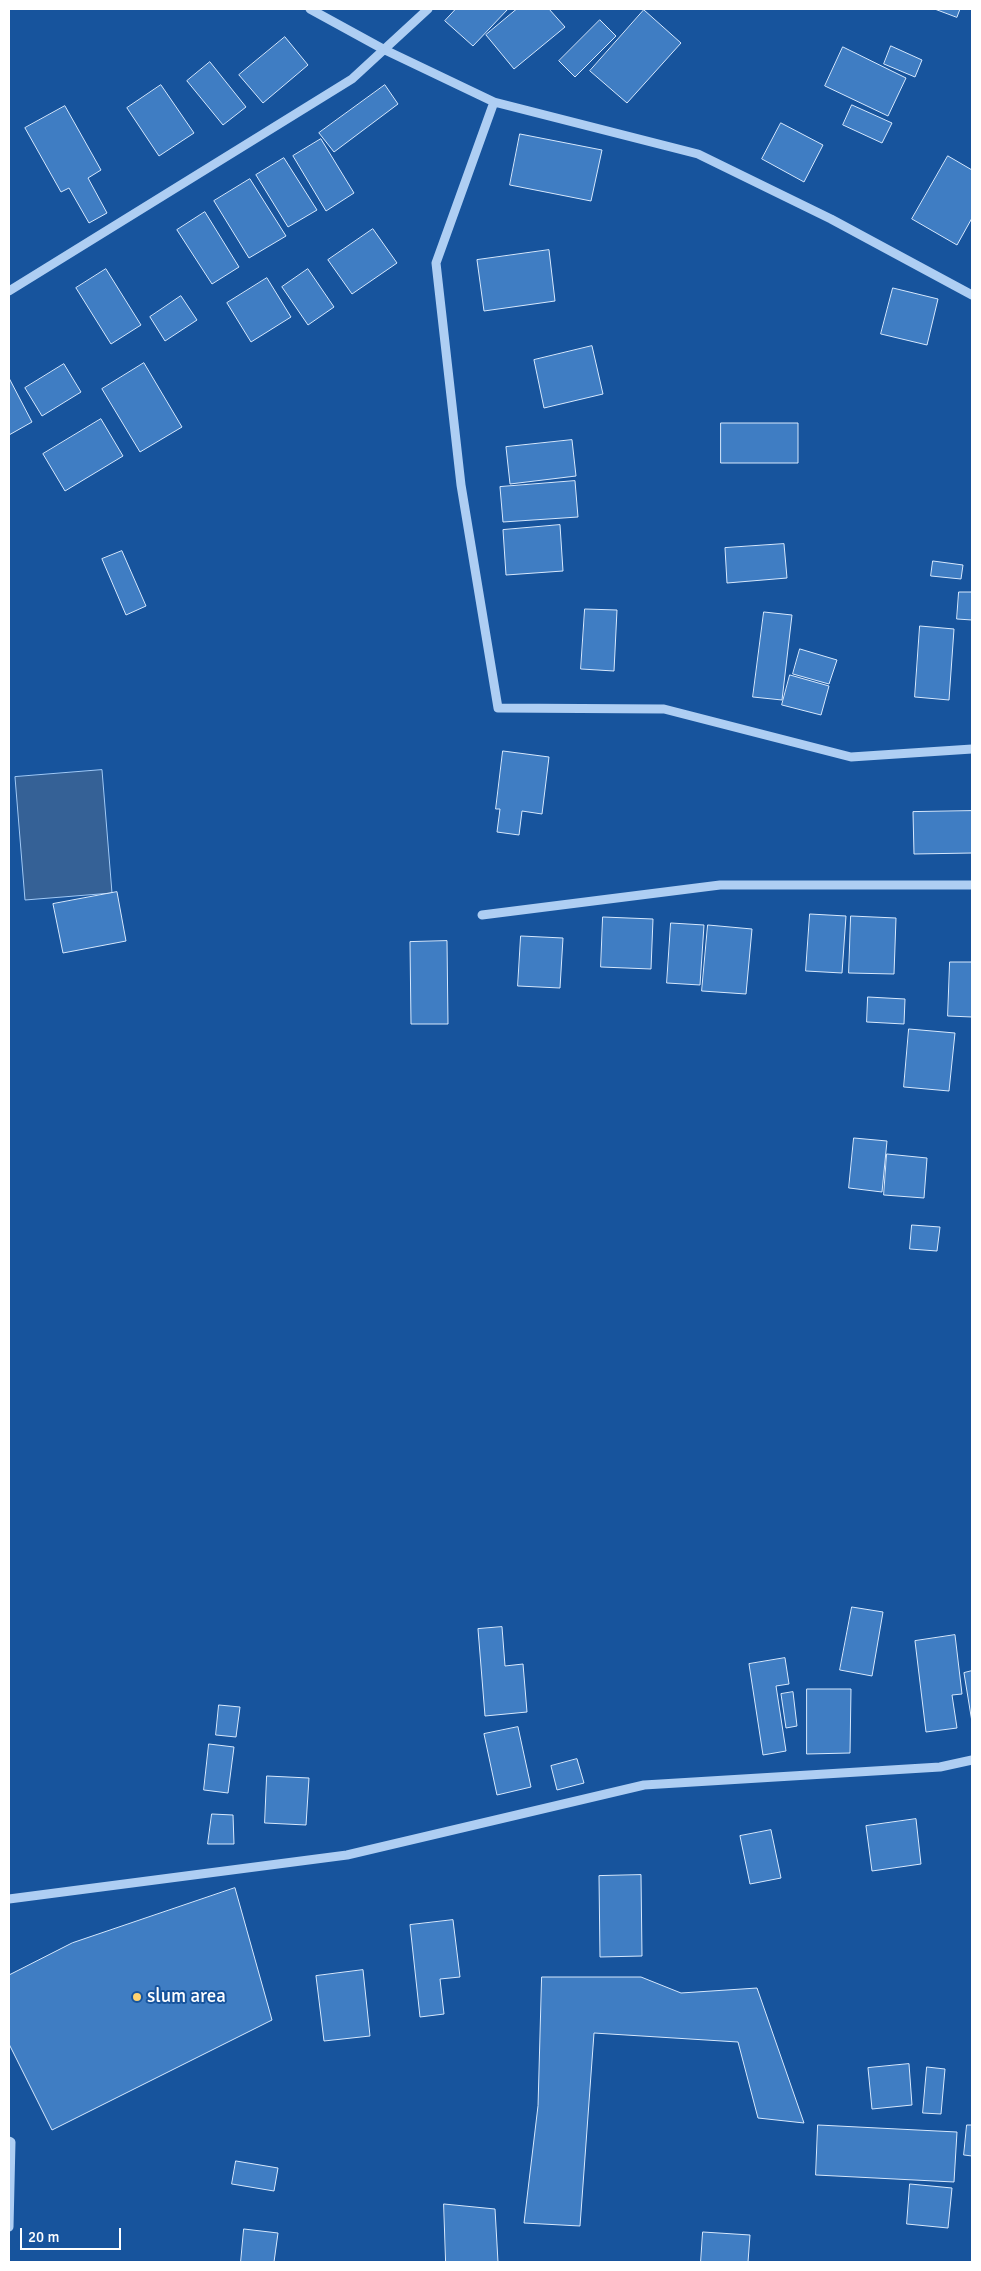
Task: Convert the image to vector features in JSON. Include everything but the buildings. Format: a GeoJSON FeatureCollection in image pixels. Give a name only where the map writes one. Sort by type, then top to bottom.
{"type":"FeatureCollection","features":[{"type":"Feature","properties":{"kind":"street"},"geometry":{"type":"LineString","coordinates":[[310,9],[383,49],[494,102],[698,154],[832,219],[972,294]]}},
{"type":"Feature","properties":{"kind":"street"},"geometry":{"type":"LineString","coordinates":[[9,291],[352,79],[428,9]]}},
{"type":"Feature","properties":{"kind":"street"},"geometry":{"type":"LineString","coordinates":[[494,102],[436,263],[461,484],[498,708],[664,709],[851,757],[972,749]]}},
{"type":"Feature","properties":{"kind":"street"},"geometry":{"type":"LineString","coordinates":[[482,915],[720,885],[972,885]]}},
{"type":"Feature","properties":{"kind":"street"},"geometry":{"type":"LineString","coordinates":[[9,1899],[347,1855],[644,1785],[940,1767],[972,1760]]}},
{"type":"Feature","properties":{"kind":"street"},"geometry":{"type":"LineString","coordinates":[[9,2141],[9,2227]]}},
{"type":"Feature","properties":{"kind":"water"},"geometry":{"type":"Polygon","coordinates":[[[102,770],[112,893],[25,900],[15,777],[102,770]]]}},
{"type":"Feature","properties":{"kind":"place","name":"slum area"},"geometry":{"type":"Point","coordinates":[137,1997]}}]}
